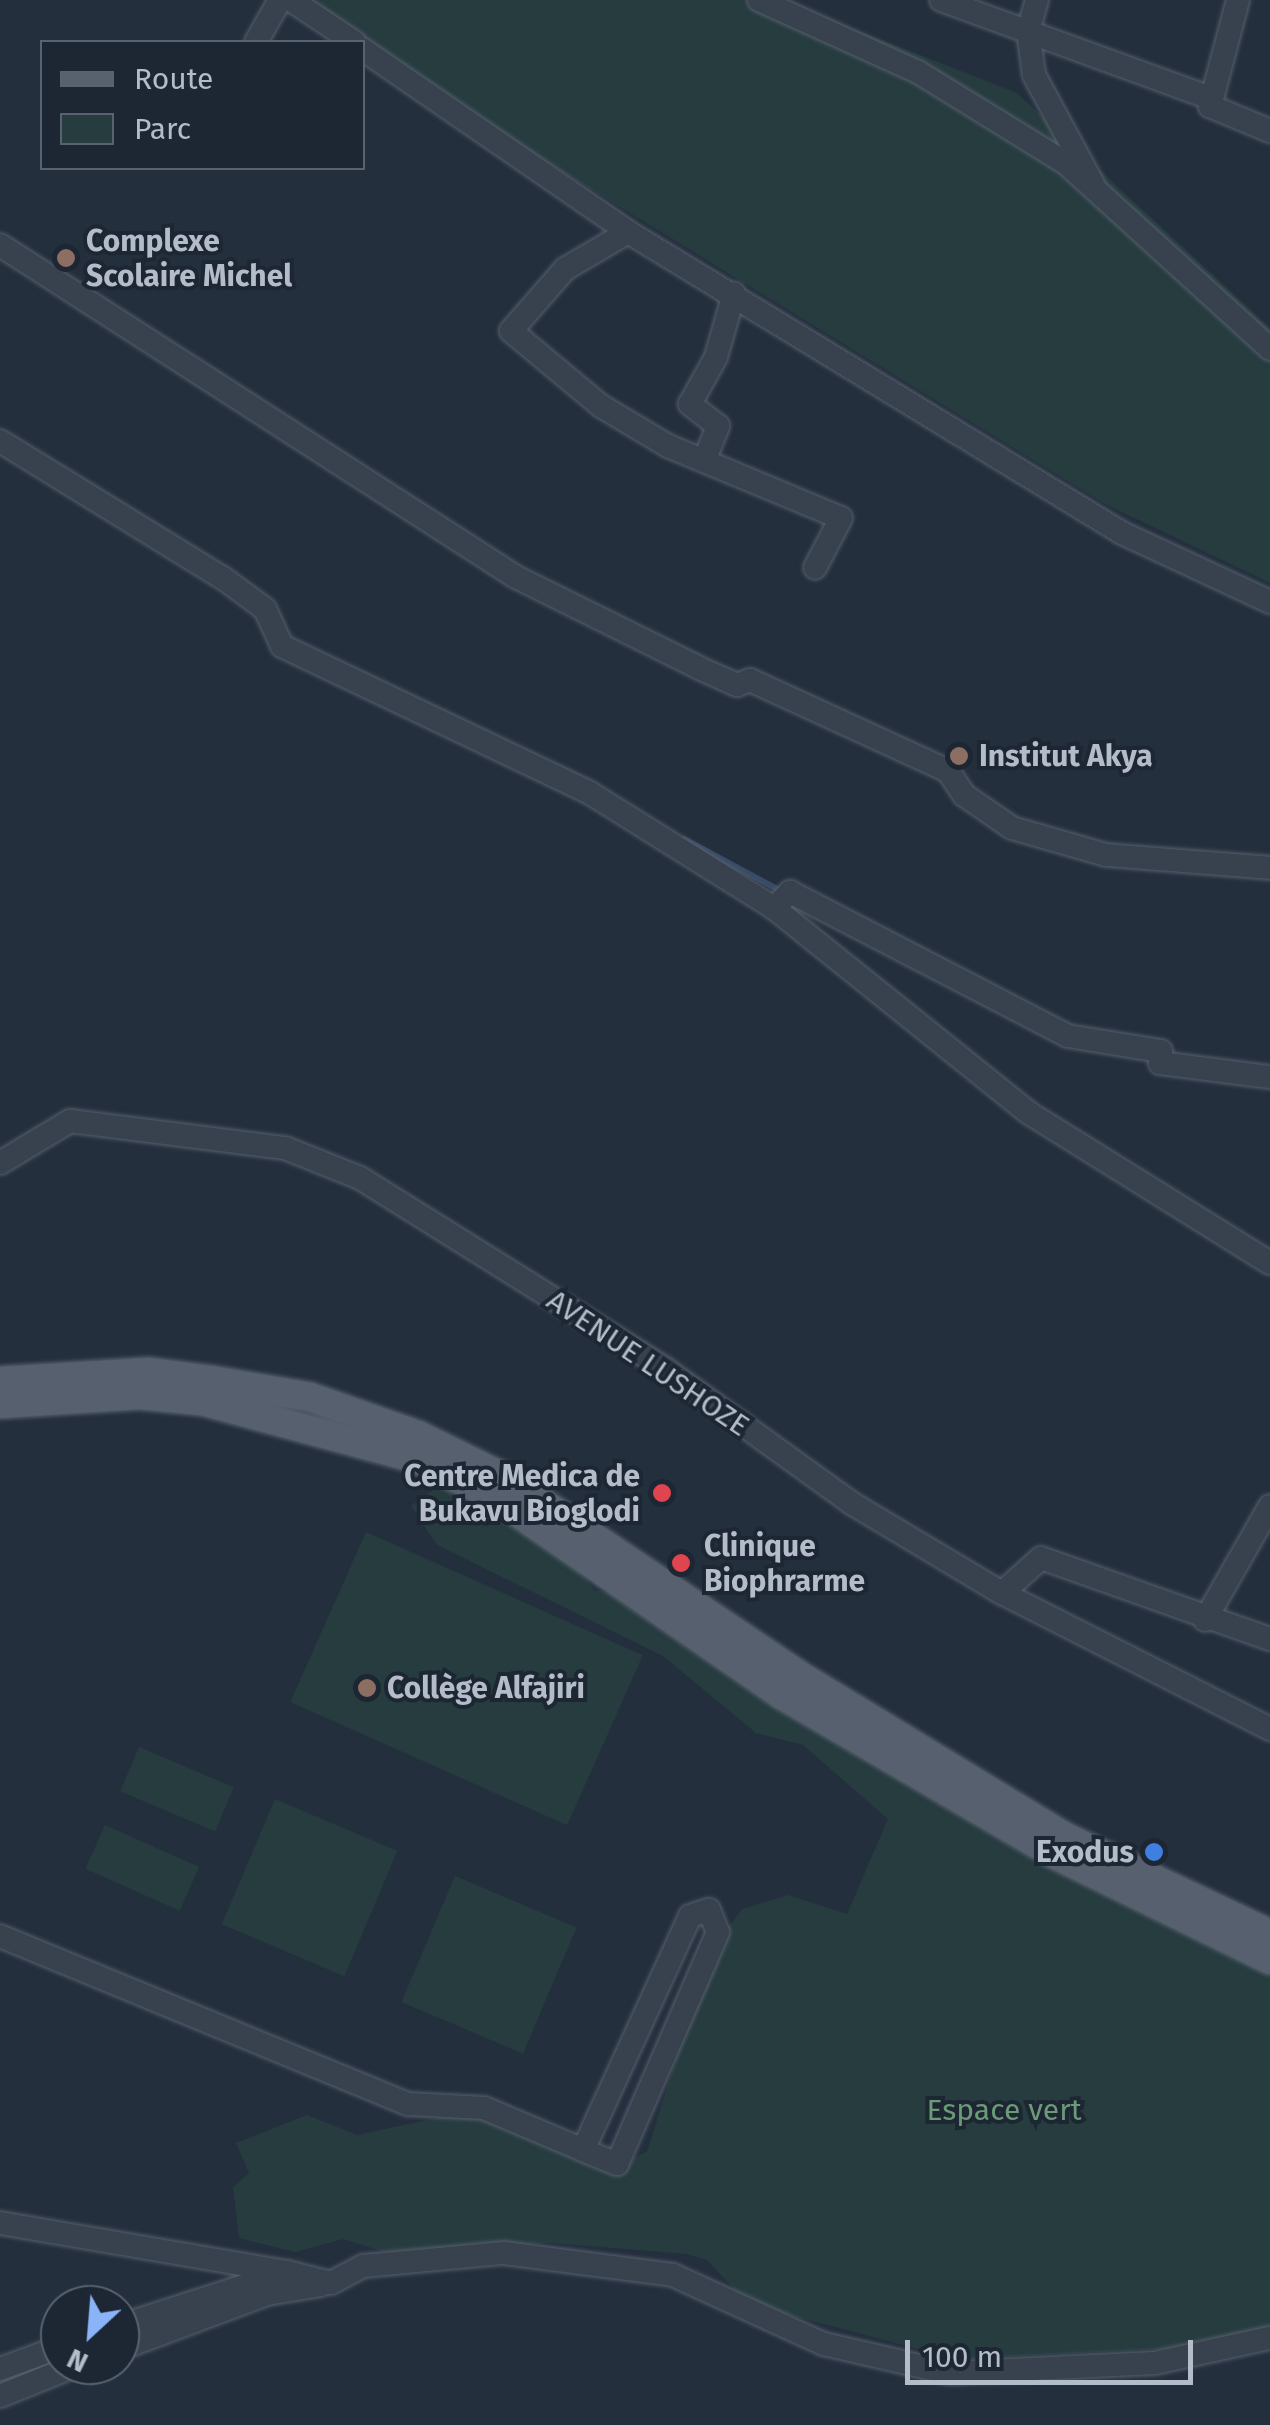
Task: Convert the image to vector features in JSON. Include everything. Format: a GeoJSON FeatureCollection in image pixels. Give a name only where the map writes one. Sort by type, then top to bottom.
{"type":"FeatureCollection","features":[{"type":"Feature","properties":{"kind":"main road"},"geometry":{"type":"LineString","coordinates":[[0,1381],[148,1372],[306,1410],[417,1459],[495,1497],[1052,1853],[1270,1960]]}},
{"type":"Feature","properties":{"kind":"main road"},"geometry":{"type":"LineString","coordinates":[[0,1404],[140,1395],[306,1410]]}},
{"type":"Feature","properties":{"kind":"main road"},"geometry":{"type":"LineString","coordinates":[[789,1685],[1063,1836],[1270,1934]]}},
{"type":"Feature","properties":{"kind":"street"},"geometry":{"type":"LineString","coordinates":[[257,40],[280,0]]}},
{"type":"Feature","properties":{"kind":"street"},"geometry":{"type":"LineString","coordinates":[[291,0],[351,40]]}},
{"type":"Feature","properties":{"kind":"street"},"geometry":{"type":"LineString","coordinates":[[759,0],[918,72],[1095,187],[1270,349]]}},
{"type":"Feature","properties":{"kind":"street"},"geometry":{"type":"LineString","coordinates":[[941,0],[1208,96]]}},
{"type":"Feature","properties":{"kind":"street"},"geometry":{"type":"LineString","coordinates":[[1037,0],[1028,31],[1034,76],[1095,187]]}},
{"type":"Feature","properties":{"kind":"street"},"geometry":{"type":"LineString","coordinates":[[1238,0],[1208,96],[1215,112],[1270,131]]}},
{"type":"Feature","properties":{"kind":"street"},"geometry":{"type":"LineString","coordinates":[[365,50],[628,232],[1122,532],[1270,602]]}},
{"type":"Feature","properties":{"kind":"street"},"geometry":{"type":"LineString","coordinates":[[628,232],[565,269],[511,331],[601,406],[704,462],[842,518],[815,568]]}},
{"type":"Feature","properties":{"kind":"street"},"geometry":{"type":"LineString","coordinates":[[0,245],[516,577],[699,668],[737,685],[750,680],[948,771],[964,795],[1012,828],[1106,855],[1270,868]]}},
{"type":"Feature","properties":{"kind":"street"},"geometry":{"type":"LineString","coordinates":[[704,462],[718,426],[690,404],[716,357],[734,294]]}},
{"type":"Feature","properties":{"kind":"street"},"geometry":{"type":"LineString","coordinates":[[0,441],[223,578],[265,609],[282,646],[590,793],[774,908],[1028,1113],[1270,1263]]}},
{"type":"Feature","properties":{"kind":"street"},"geometry":{"type":"LineString","coordinates":[[774,908],[790,892],[1068,1036],[1161,1050],[1160,1063],[1270,1078]]}},
{"type":"Feature","properties":{"kind":"street","name":"AVENUE LUSHOZE"},"geometry":{"type":"LineString","coordinates":[[0,1164],[70,1121],[285,1148],[360,1178],[1002,1593],[1270,1729]]}},
{"type":"Feature","properties":{"kind":"street"},"geometry":{"type":"LineString","coordinates":[[1205,1620],[1270,1506]]}},
{"type":"Feature","properties":{"kind":"street"},"geometry":{"type":"LineString","coordinates":[[1002,1593],[1041,1558],[1205,1620],[1270,1639]]}},
{"type":"Feature","properties":{"kind":"street"},"geometry":{"type":"LineString","coordinates":[[0,1936],[408,2104],[484,2108],[583,2150],[617,2164],[718,1932],[709,1910],[690,1916],[583,2150]]}},
{"type":"Feature","properties":{"kind":"street"},"geometry":{"type":"LineString","coordinates":[[638,2029],[670,2043]]}},
{"type":"Feature","properties":{"kind":"street"},"geometry":{"type":"LineString","coordinates":[[0,2222],[332,2283]]}},
{"type":"Feature","properties":{"kind":"street"},"geometry":{"type":"LineString","coordinates":[[140,2342],[267,2294],[332,2283],[363,2266],[504,2253],[673,2274],[824,2344],[950,2373],[1140,2364],[1270,2338]]}},
{"type":"Feature","properties":{"kind":"street"},"geometry":{"type":"LineString","coordinates":[[140,2320],[287,2272]]}},
{"type":"Feature","properties":{"kind":"street"},"geometry":{"type":"LineString","coordinates":[[0,2370],[40,2355]]}},
{"type":"Feature","properties":{"kind":"street"},"geometry":{"type":"LineString","coordinates":[[0,2396],[40,2380]]}},
{"type":"Feature","properties":{"kind":"green space"},"geometry":{"type":"Polygon","coordinates":[[[282,0],[780,0],[1017,93],[1270,328],[1270,583],[1105,504],[365,51],[365,40],[347,40],[282,0]]]}},
{"type":"Feature","properties":{"kind":"green space","name":"Espace vert"},"geometry":{"type":"Polygon","coordinates":[[[453,1475],[554,1535],[594,1590],[648,1597],[1270,1960],[1270,2332],[1224,2346],[956,2359],[748,2304],[707,2260],[687,2254],[551,2243],[391,2254],[343,2239],[295,2252],[239,2238],[233,2187],[249,2173],[236,2143],[307,2115],[357,2135],[465,2112],[617,2164],[647,2152],[708,1954],[742,1909],[788,1895],[847,1914],[888,1819],[803,1745],[756,1733],[663,1656],[437,1545],[411,1506],[453,1475]]]}},
{"type":"Feature","properties":{"kind":"green space"},"geometry":{"type":"Polygon","coordinates":[[[366,1532],[643,1655],[567,1825],[290,1702],[366,1532]]]}},
{"type":"Feature","properties":{"kind":"green space"},"geometry":{"type":"Polygon","coordinates":[[[139,1747],[234,1787],[215,1831],[120,1791],[139,1747]]]}},
{"type":"Feature","properties":{"kind":"green space"},"geometry":{"type":"Polygon","coordinates":[[[275,1799],[397,1851],[344,1976],[222,1924],[275,1799]]]}},
{"type":"Feature","properties":{"kind":"green space"},"geometry":{"type":"Polygon","coordinates":[[[105,1825],[199,1867],[180,1911],[85,1869],[105,1825]]]}},
{"type":"Feature","properties":{"kind":"green space"},"geometry":{"type":"Polygon","coordinates":[[[455,1876],[577,1928],[523,2054],[401,2002],[455,1876]]]}},
{"type":"Feature","properties":{"kind":"waterway"},"geometry":{"type":"LineString","coordinates":[[684,839],[783,892]]}},
{"type":"Feature","properties":{"kind":"place","name":"Complexe Scolaire Michel"},"geometry":{"type":"Point","coordinates":[66,258]}},
{"type":"Feature","properties":{"kind":"place","name":"Institut Akya"},"geometry":{"type":"Point","coordinates":[959,756]}},
{"type":"Feature","properties":{"kind":"place","name":"Centre Medica de Bukavu Bioglodi"},"geometry":{"type":"Point","coordinates":[662,1493]}},
{"type":"Feature","properties":{"kind":"place","name":"Clinique Biophrarme"},"geometry":{"type":"Point","coordinates":[681,1563]}},
{"type":"Feature","properties":{"kind":"place","name":"Collège Alfajiri"},"geometry":{"type":"Point","coordinates":[367,1688]}},
{"type":"Feature","properties":{"kind":"place","name":"Exodus"},"geometry":{"type":"Point","coordinates":[1154,1852]}}]}
